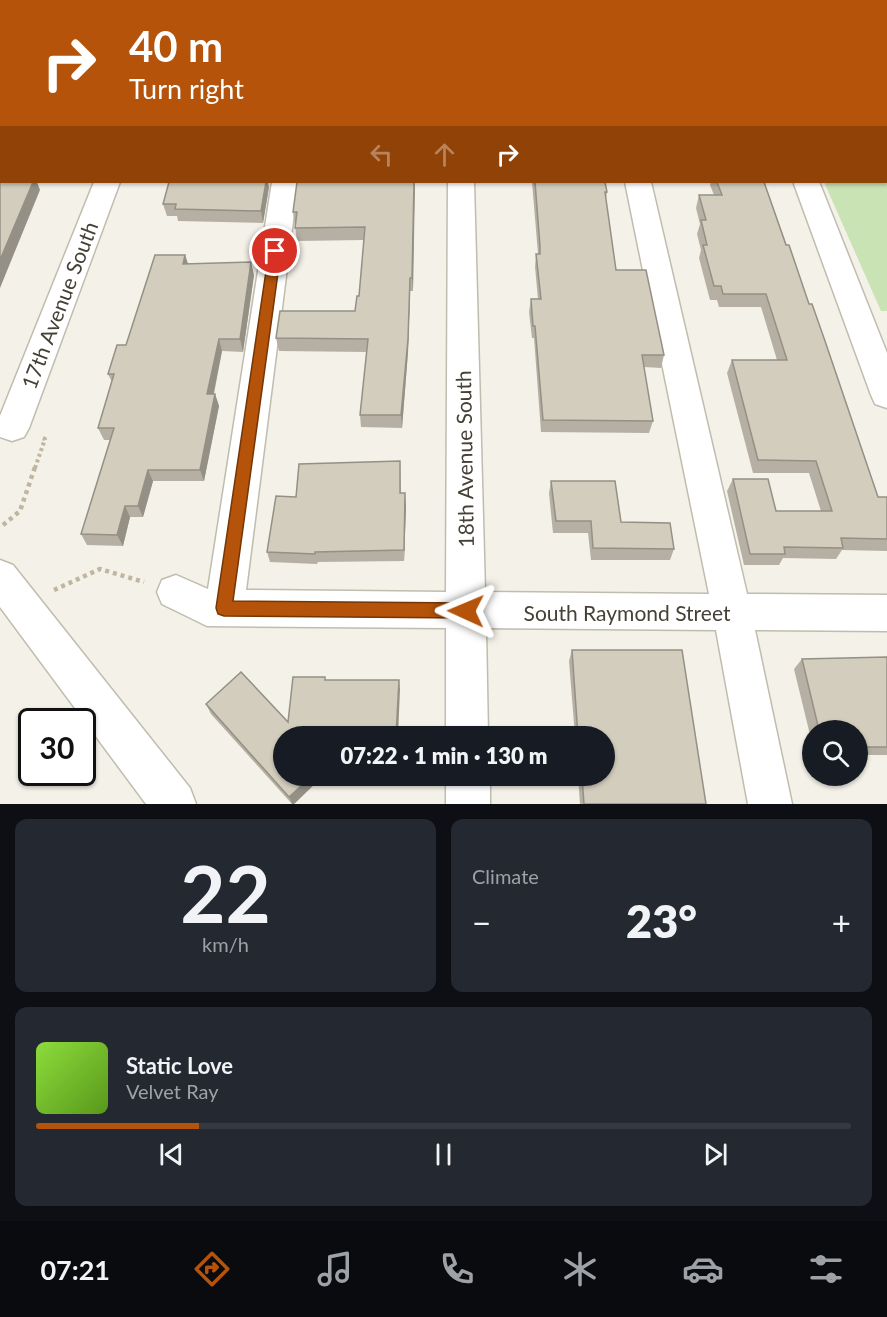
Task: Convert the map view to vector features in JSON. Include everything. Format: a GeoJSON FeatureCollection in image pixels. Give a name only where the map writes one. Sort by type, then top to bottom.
{"type":"FeatureCollection","features":[{"type":"Feature","properties":{"kind":"street","name":"17th Avenue South"},"geometry":{"type":"LineString","coordinates":[[12,428],[107,183]]}},
{"type":"Feature","properties":{"kind":"street"},"geometry":{"type":"LineString","coordinates":[[224,608],[285,183]]}},
{"type":"Feature","properties":{"kind":"street","name":"18th Avenue South"},"geometry":{"type":"LineString","coordinates":[[461,183],[467,726]]}},
{"type":"Feature","properties":{"kind":"street"},"geometry":{"type":"LineString","coordinates":[[638,183],[732,612],[770,804]]}},
{"type":"Feature","properties":{"kind":"street"},"geometry":{"type":"LineString","coordinates":[[807,184],[887,395]]}},
{"type":"Feature","properties":{"kind":"street"},"geometry":{"type":"LineString","coordinates":[[0,577],[174,804]]}},
{"type":"Feature","properties":{"kind":"street","name":"South Raymond Street"},"geometry":{"type":"LineString","coordinates":[[176,592],[207,608],[887,613]]}},
{"type":"Feature","properties":{"kind":"street"},"geometry":{"type":"LineString","coordinates":[[468,786],[468,804]]}},
{"type":"Feature","properties":{"kind":"path"},"geometry":{"type":"LineString","coordinates":[[3,525],[20,511],[45,439]]}},
{"type":"Feature","properties":{"kind":"path"},"geometry":{"type":"LineString","coordinates":[[54,590],[100,569],[176,592]]}},
{"type":"Feature","properties":{"kind":"green space"},"geometry":{"type":"Polygon","coordinates":[[[824,183],[887,183],[887,311],[881,311],[824,183]]]}},
{"type":"Feature","properties":{"kind":"building"},"geometry":{"type":"Polygon","coordinates":[[[0,183],[33,183],[0,260],[0,183]]]}},
{"type":"Feature","properties":{"kind":"building"},"geometry":{"type":"Polygon","coordinates":[[[169,183],[266,183],[261,211],[175,209],[176,204],[163,204],[169,183]]]}},
{"type":"Feature","properties":{"kind":"building"},"geometry":{"type":"Polygon","coordinates":[[[297,183],[414,183],[412,278],[410,278],[408,339],[401,415],[360,415],[368,339],[276,338],[280,311],[355,311],[357,296],[359,296],[365,227],[295,228],[297,212],[293,212],[297,183]]]}},
{"type":"Feature","properties":{"kind":"building"},"geometry":{"type":"Polygon","coordinates":[[[535,183],[605,183],[616,270],[646,270],[664,355],[642,355],[653,421],[543,420],[531,299],[541,299],[536,254],[540,254],[535,183]]]}},
{"type":"Feature","properties":{"kind":"building"},"geometry":{"type":"Polygon","coordinates":[[[717,183],[764,183],[809,304],[812,304],[878,497],[887,497],[887,539],[841,538],[843,548],[784,547],[785,554],[750,554],[733,479],[768,479],[776,511],[832,511],[816,461],[758,460],[732,360],[787,360],[766,294],[723,294],[721,286],[714,286],[703,245],[707,245],[701,220],[706,220],[699,195],[722,195],[717,183]]]}},
{"type":"Feature","properties":{"kind":"building"},"geometry":{"type":"Polygon","coordinates":[[[155,255],[185,255],[183,264],[251,262],[240,339],[219,339],[207,394],[215,394],[200,470],[148,470],[138,506],[125,506],[117,535],[81,534],[114,428],[98,428],[114,374],[108,374],[117,345],[126,345],[155,255]]]}},
{"type":"Feature","properties":{"kind":"building"},"geometry":{"type":"Polygon","coordinates":[[[400,461],[400,493],[405,493],[404,550],[315,552],[315,554],[267,552],[276,496],[296,497],[299,464],[400,461]]]}},
{"type":"Feature","properties":{"kind":"building"},"geometry":{"type":"Polygon","coordinates":[[[551,481],[615,481],[621,522],[670,523],[674,549],[593,548],[591,521],[556,521],[551,481]]]}},
{"type":"Feature","properties":{"kind":"building"},"geometry":{"type":"Polygon","coordinates":[[[572,650],[682,650],[706,804],[584,804],[583,786],[615,786],[615,726],[577,726],[572,650]]]}},
{"type":"Feature","properties":{"kind":"building"},"geometry":{"type":"Polygon","coordinates":[[[887,657],[887,747],[868,747],[868,720],[817,720],[802,659],[887,657]]]}},
{"type":"Feature","properties":{"kind":"building"},"geometry":{"type":"Polygon","coordinates":[[[241,672],[288,722],[293,677],[325,677],[325,680],[399,680],[397,726],[273,726],[273,779],[206,704],[241,672]]]}},
{"type":"Feature","properties":{"kind":"building"},"geometry":{"type":"Polygon","coordinates":[[[279,786],[301,786],[289,797],[279,786]]]}},
{"type":"Feature","properties":{"kind":"route"},"geometry":{"type":"LineString","coordinates":[[275,251],[224,608],[466,611]]}}]}
